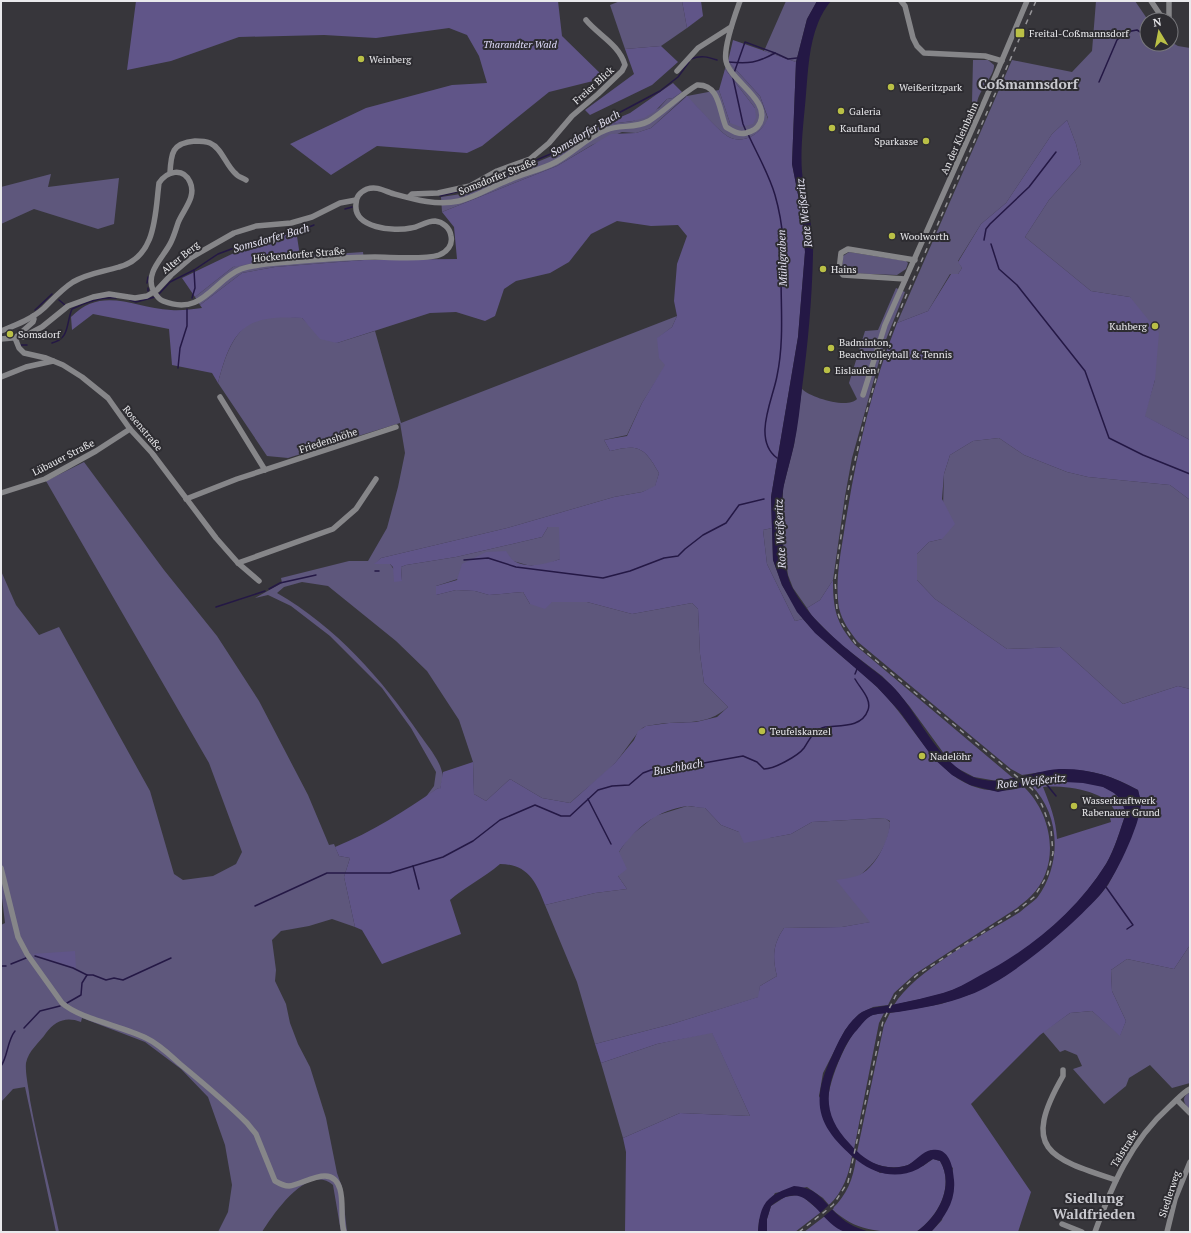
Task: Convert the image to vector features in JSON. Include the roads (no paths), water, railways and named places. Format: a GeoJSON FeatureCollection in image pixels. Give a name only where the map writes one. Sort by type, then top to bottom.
{"type":"FeatureCollection","features":[{"type":"Feature","properties":{"kind":"street","name":"Somsdorfer Straße"},"geometry":{"type":"LineString","coordinates":[[409,198],[430,202],[449,203],[463,200],[513,178],[555,162],[607,129],[634,127],[646,122],[697,85],[705,85],[710,87],[719,101],[722,117],[726,127],[736,134],[744,134],[753,131],[758,127],[762,118],[761,109],[757,101],[735,76],[725,59],[731,27],[740,1]]}},
{"type":"Feature","properties":{"kind":"street"},"geometry":{"type":"LineString","coordinates":[[901,1],[905,6],[917,46],[924,53],[985,56],[1002,61]]}},
{"type":"Feature","properties":{"kind":"street","name":"An der Kleinbahn"},"geometry":{"type":"LineString","coordinates":[[863,395],[885,325],[915,260],[1027,1]]}},
{"type":"Feature","properties":{"kind":"street"},"geometry":{"type":"LineString","coordinates":[[1151,1],[1158,12]]}},
{"type":"Feature","properties":{"kind":"street"},"geometry":{"type":"LineString","coordinates":[[1169,1],[1169,12]]}},
{"type":"Feature","properties":{"kind":"street","name":"Freier Blick"},"geometry":{"type":"LineString","coordinates":[[409,198],[412,194],[432,193],[470,186],[497,171],[530,159],[549,143],[572,116],[598,94],[622,70],[624,64],[619,53],[608,39],[595,31],[586,20]]}},
{"type":"Feature","properties":{"kind":"street"},"geometry":{"type":"LineString","coordinates":[[677,71],[698,48],[731,27]]}},
{"type":"Feature","properties":{"kind":"street"},"geometry":{"type":"LineString","coordinates":[[170,173],[171,157],[176,147],[186,142],[201,141],[215,146],[236,175],[246,180]]}},
{"type":"Feature","properties":{"kind":"street"},"geometry":{"type":"LineString","coordinates":[[1,331],[33,316],[64,288],[83,277],[92,273],[119,268],[134,260],[143,251],[153,234],[159,183],[163,176],[177,172],[184,174],[189,180],[192,194],[171,242],[152,274],[151,286],[156,295],[135,298],[109,294],[93,297],[68,306],[33,332],[23,337],[1,339]]}},
{"type":"Feature","properties":{"kind":"street"},"geometry":{"type":"LineString","coordinates":[[356,200],[359,194],[372,188],[378,188],[409,198]]}},
{"type":"Feature","properties":{"kind":"street","name":"Alter Berg"},"geometry":{"type":"LineString","coordinates":[[156,295],[170,274],[192,257],[234,233],[256,226],[291,223],[312,217],[340,203],[356,200]]}},
{"type":"Feature","properties":{"kind":"street","name":"Höckendorfer Straße"},"geometry":{"type":"LineString","coordinates":[[156,295],[163,301],[177,304],[196,302],[204,298],[234,272],[244,268],[326,259],[429,257],[440,255],[448,249],[452,242],[451,232],[446,225],[436,221],[427,222],[409,229],[392,229],[362,221],[357,215],[356,200]]}},
{"type":"Feature","properties":{"kind":"street"},"geometry":{"type":"LineString","coordinates":[[905,279],[843,275],[839,270],[840,253],[848,249],[915,260]]}},
{"type":"Feature","properties":{"kind":"street"},"geometry":{"type":"LineString","coordinates":[[15,338],[33,322],[33,316]]}},
{"type":"Feature","properties":{"kind":"street","name":"Rosenstraße"},"geometry":{"type":"LineString","coordinates":[[15,338],[19,348],[24,353],[54,361],[82,377],[108,398],[130,429],[152,453],[186,499],[238,563],[259,581]]}},
{"type":"Feature","properties":{"kind":"street"},"geometry":{"type":"LineString","coordinates":[[1,377],[30,366],[54,361]]}},
{"type":"Feature","properties":{"kind":"street"},"geometry":{"type":"LineString","coordinates":[[220,397],[265,470]]}},
{"type":"Feature","properties":{"kind":"street","name":"Friedenshöhe"},"geometry":{"type":"LineString","coordinates":[[186,499],[265,470],[396,427]]}},
{"type":"Feature","properties":{"kind":"street","name":"Lübauer Straße"},"geometry":{"type":"LineString","coordinates":[[1,493],[45,478],[96,451],[130,429]]}},
{"type":"Feature","properties":{"kind":"street"},"geometry":{"type":"LineString","coordinates":[[238,563],[332,529],[356,510],[376,479]]}},
{"type":"Feature","properties":{"kind":"street"},"geometry":{"type":"LineString","coordinates":[[1,868],[18,937],[27,954],[62,1003],[67,1008],[80,1014],[127,1029],[148,1039],[171,1056],[247,1123],[256,1134],[275,1181],[281,1185],[293,1185],[312,1177],[325,1176],[334,1179],[340,1188],[344,1232]]}},
{"type":"Feature","properties":{"kind":"street"},"geometry":{"type":"LineString","coordinates":[[1063,1070],[1063,1076],[1043,1118],[1043,1134],[1047,1146],[1064,1161],[1116,1180]]}},
{"type":"Feature","properties":{"kind":"street","name":"Talstraße"},"geometry":{"type":"LineString","coordinates":[[1095,1232],[1116,1180],[1134,1146],[1154,1120],[1190,1089]]}},
{"type":"Feature","properties":{"kind":"street"},"geometry":{"type":"LineString","coordinates":[[1177,1100],[1190,1113]]}},
{"type":"Feature","properties":{"kind":"street","name":"Siedlerweg"},"geometry":{"type":"LineString","coordinates":[[1167,1232],[1175,1199],[1190,1162]]}},
{"type":"Feature","properties":{"kind":"street"},"geometry":{"type":"LineString","coordinates":[[1062,1224],[1082,1232]]}},
{"type":"Feature","properties":{"kind":"water","name":"Rote Weißeritz"},"geometry":{"type":"Polygon","coordinates":[[[817,1],[831,1],[825,8],[815,31],[811,49],[802,133],[802,172],[811,223],[813,254],[812,288],[800,409],[797,431],[782,496],[781,522],[783,552],[788,577],[792,587],[806,608],[824,628],[843,646],[895,689],[930,738],[950,761],[961,770],[973,777],[994,781],[1016,778],[1048,770],[1080,770],[1110,777],[1138,790],[1141,802],[1140,813],[1136,825],[1119,866],[1112,878],[1099,896],[1055,938],[1020,966],[1002,978],[969,995],[934,1005],[871,1016],[864,1021],[854,1033],[843,1050],[831,1081],[829,1103],[831,1113],[841,1134],[853,1147],[873,1163],[888,1167],[908,1165],[925,1152],[932,1150],[943,1152],[949,1159],[954,1175],[953,1195],[945,1214],[931,1232],[916,1232],[931,1218],[942,1200],[946,1181],[940,1161],[933,1159],[918,1169],[903,1174],[887,1174],[872,1170],[844,1149],[826,1126],[821,1114],[821,1088],[825,1073],[837,1045],[850,1024],[862,1012],[871,1008],[914,1000],[952,990],[998,966],[1050,929],[1080,899],[1106,864],[1112,852],[1126,813],[1121,800],[1114,793],[1103,787],[1083,783],[1047,781],[998,792],[970,785],[952,775],[933,758],[900,712],[877,687],[815,633],[797,612],[782,585],[773,560],[771,497],[798,337],[805,252],[802,215],[792,164],[796,62],[807,19],[817,1]]]}},
{"type":"Feature","properties":{"kind":"water"},"geometry":{"type":"Polygon","coordinates":[[[794,1186],[809,1189],[815,1192],[839,1216],[857,1228],[870,1232],[845,1232],[835,1227],[803,1198],[795,1196],[784,1198],[771,1206],[767,1219],[767,1232],[758,1232],[763,1207],[771,1197],[794,1186]]]}},
{"type":"Feature","properties":{"kind":"waterway"},"geometry":{"type":"LineString","coordinates":[[1099,82],[1117,40],[1126,33],[1134,30],[1139,31]]}},
{"type":"Feature","properties":{"kind":"waterway","name":"Mühlgraben"},"geometry":{"type":"LineString","coordinates":[[734,73],[745,42],[775,53]]}},
{"type":"Feature","properties":{"kind":"waterway","name":"Somsdorfer Bach"},"geometry":{"type":"LineString","coordinates":[[728,62],[753,62],[775,53],[788,59],[797,58]]}},
{"type":"Feature","properties":{"kind":"waterway","name":"Somsdorfer Bach"},"geometry":{"type":"LineString","coordinates":[[691,59],[704,57],[717,60]]}},
{"type":"Feature","properties":{"kind":"waterway","name":"Somsdorfer Bach"},"geometry":{"type":"LineString","coordinates":[[475,186],[553,153],[596,125],[660,91],[678,77],[689,62]]}},
{"type":"Feature","properties":{"kind":"waterway","name":"Mühlgraben"},"geometry":{"type":"LineString","coordinates":[[733,78],[743,124],[746,131]]}},
{"type":"Feature","properties":{"kind":"waterway","name":"Mühlgraben"},"geometry":{"type":"LineString","coordinates":[[748,134],[772,187],[779,212],[783,235],[781,276],[781,351],[775,385],[766,418],[765,430],[766,440],[770,450],[777,458]]}},
{"type":"Feature","properties":{"kind":"waterway"},"geometry":{"type":"LineString","coordinates":[[984,240],[986,229],[990,224],[1029,187],[1056,152]]}},
{"type":"Feature","properties":{"kind":"waterway","name":"Somsdorfer Bach"},"geometry":{"type":"LineString","coordinates":[[440,196],[468,189]]}},
{"type":"Feature","properties":{"kind":"waterway","name":"Somsdorfer Bach"},"geometry":{"type":"LineString","coordinates":[[345,209],[352,207]]}},
{"type":"Feature","properties":{"kind":"waterway","name":"Somsdorfer Bach"},"geometry":{"type":"LineString","coordinates":[[158,295],[170,282],[194,270],[218,254],[253,241],[299,231],[314,225]]}},
{"type":"Feature","properties":{"kind":"waterway"},"geometry":{"type":"LineString","coordinates":[[991,244],[999,269],[1017,285],[1085,371],[1109,438],[1143,455],[1190,474]]}},
{"type":"Feature","properties":{"kind":"waterway"},"geometry":{"type":"LineString","coordinates":[[192,298],[195,288],[194,270]]}},
{"type":"Feature","properties":{"kind":"waterway"},"geometry":{"type":"LineString","coordinates":[[147,283],[148,277]]}},
{"type":"Feature","properties":{"kind":"waterway"},"geometry":{"type":"LineString","coordinates":[[35,310],[52,294]]}},
{"type":"Feature","properties":{"kind":"waterway","name":"Somsdorfer Bach"},"geometry":{"type":"LineString","coordinates":[[130,300],[136,302],[155,297]]}},
{"type":"Feature","properties":{"kind":"waterway","name":"Somsdorfer Bach"},"geometry":{"type":"LineString","coordinates":[[52,343],[58,341],[65,334],[72,309],[94,300],[116,298]]}},
{"type":"Feature","properties":{"kind":"waterway"},"geometry":{"type":"LineString","coordinates":[[59,300],[65,305]]}},
{"type":"Feature","properties":{"kind":"waterway"},"geometry":{"type":"LineString","coordinates":[[178,368],[180,348],[187,326],[187,309]]}},
{"type":"Feature","properties":{"kind":"waterway","name":"Somsdorfer Bach"},"geometry":{"type":"LineString","coordinates":[[21,345],[27,345]]}},
{"type":"Feature","properties":{"kind":"waterway"},"geometry":{"type":"LineString","coordinates":[[464,560],[488,558],[516,567],[603,578],[630,571],[664,558],[678,556],[703,535],[726,523],[739,505],[764,499]]}},
{"type":"Feature","properties":{"kind":"waterway"},"geometry":{"type":"LineString","coordinates":[[269,589],[280,583],[316,575]]}},
{"type":"Feature","properties":{"kind":"waterway"},"geometry":{"type":"LineString","coordinates":[[216,607],[265,591]]}},
{"type":"Feature","properties":{"kind":"waterway"},"geometry":{"type":"LineString","coordinates":[[855,674],[857,669]]}},
{"type":"Feature","properties":{"kind":"waterway","name":"Buschbach"},"geometry":{"type":"LineString","coordinates":[[255,906],[327,873],[390,873],[443,857],[473,841],[500,820],[535,805],[561,816],[570,816],[598,790],[612,786],[629,785],[643,773],[651,770],[687,766],[743,756],[757,762],[764,769],[774,767],[801,751],[812,735],[821,728],[856,723],[865,716],[869,706],[867,698],[855,679]]}},
{"type":"Feature","properties":{"kind":"waterway","name":"Rote Weißeritz"},"geometry":{"type":"LineString","coordinates":[[1043,780],[1056,796]]}},
{"type":"Feature","properties":{"kind":"waterway"},"geometry":{"type":"LineString","coordinates":[[588,799],[611,844]]}},
{"type":"Feature","properties":{"kind":"waterway"},"geometry":{"type":"LineString","coordinates":[[413,866],[419,889]]}},
{"type":"Feature","properties":{"kind":"waterway"},"geometry":{"type":"LineString","coordinates":[[1106,887],[1133,925],[1127,929]]}},
{"type":"Feature","properties":{"kind":"waterway"},"geometry":{"type":"LineString","coordinates":[[35,956],[73,968],[87,975]]}},
{"type":"Feature","properties":{"kind":"waterway"},"geometry":{"type":"LineString","coordinates":[[11,964],[26,958]]}},
{"type":"Feature","properties":{"kind":"waterway"},"geometry":{"type":"LineString","coordinates":[[67,1003],[81,995],[82,983],[87,975],[93,975],[106,980],[114,978],[123,980],[171,958]]}},
{"type":"Feature","properties":{"kind":"waterway"},"geometry":{"type":"LineString","coordinates":[[1,966],[6,966]]}},
{"type":"Feature","properties":{"kind":"waterway"},"geometry":{"type":"LineString","coordinates":[[24,1028],[40,1011],[60,1006]]}},
{"type":"Feature","properties":{"kind":"waterway"},"geometry":{"type":"LineString","coordinates":[[1,1066],[5,1058],[10,1039],[15,1031]]}},
{"type":"Feature","properties":{"kind":"railway"},"geometry":{"type":"LineString","coordinates":[[799,1232],[833,1205],[848,1182],[883,1021],[897,993],[917,975],[1018,910],[1034,897],[1047,876],[1053,853],[1051,829],[1042,805],[1032,789],[856,644],[841,622],[837,610],[835,580],[847,495],[865,417],[885,347],[1036,1]]}},
{"type":"Feature","properties":{"kind":"place","name":"Freital-Coßmannsdorf"},"geometry":{"type":"Point","coordinates":[1020,33]}},
{"type":"Feature","properties":{"kind":"place","name":"Weinberg"},"geometry":{"type":"Point","coordinates":[361,59]}},
{"type":"Feature","properties":{"kind":"place","name":"Weißeritzpark"},"geometry":{"type":"Point","coordinates":[891,87]}},
{"type":"Feature","properties":{"kind":"place","name":"Galeria"},"geometry":{"type":"Point","coordinates":[841,111]}},
{"type":"Feature","properties":{"kind":"place","name":"Kaufland"},"geometry":{"type":"Point","coordinates":[832,128]}},
{"type":"Feature","properties":{"kind":"place","name":"Sparkasse"},"geometry":{"type":"Point","coordinates":[926,141]}},
{"type":"Feature","properties":{"kind":"place","name":"Woolworth"},"geometry":{"type":"Point","coordinates":[892,236]}},
{"type":"Feature","properties":{"kind":"place","name":"Hains"},"geometry":{"type":"Point","coordinates":[823,269]}},
{"type":"Feature","properties":{"kind":"place","name":"Kuhberg"},"geometry":{"type":"Point","coordinates":[1155,326]}},
{"type":"Feature","properties":{"kind":"place","name":"Somsdorf"},"geometry":{"type":"Point","coordinates":[10,334]}},
{"type":"Feature","properties":{"kind":"place","name":"Badminton, Beachvolleyball & Tennis"},"geometry":{"type":"Point","coordinates":[831,348]}},
{"type":"Feature","properties":{"kind":"place","name":"Eislaufen"},"geometry":{"type":"Point","coordinates":[827,370]}},
{"type":"Feature","properties":{"kind":"place","name":"Teufelskanzel"},"geometry":{"type":"Point","coordinates":[762,731]}},
{"type":"Feature","properties":{"kind":"place","name":"Nadelöhr"},"geometry":{"type":"Point","coordinates":[922,756]}},
{"type":"Feature","properties":{"kind":"place","name":"Wasserkraftwerk Rabenauer Grund"},"geometry":{"type":"Point","coordinates":[1074,806]}},
{"type":"Feature","properties":{"kind":"district","name":"Coßmannsdorf"},"geometry":{"type":"Point","coordinates":[1028,84]}},
{"type":"Feature","properties":{"kind":"district","name":"Siedlung Waldfrieden"},"geometry":{"type":"Point","coordinates":[1094,1206]}},
{"type":"Feature","properties":{"kind":"park label","name":"Tharandter Wald"},"geometry":{"type":"Point","coordinates":[520,44]}}]}
